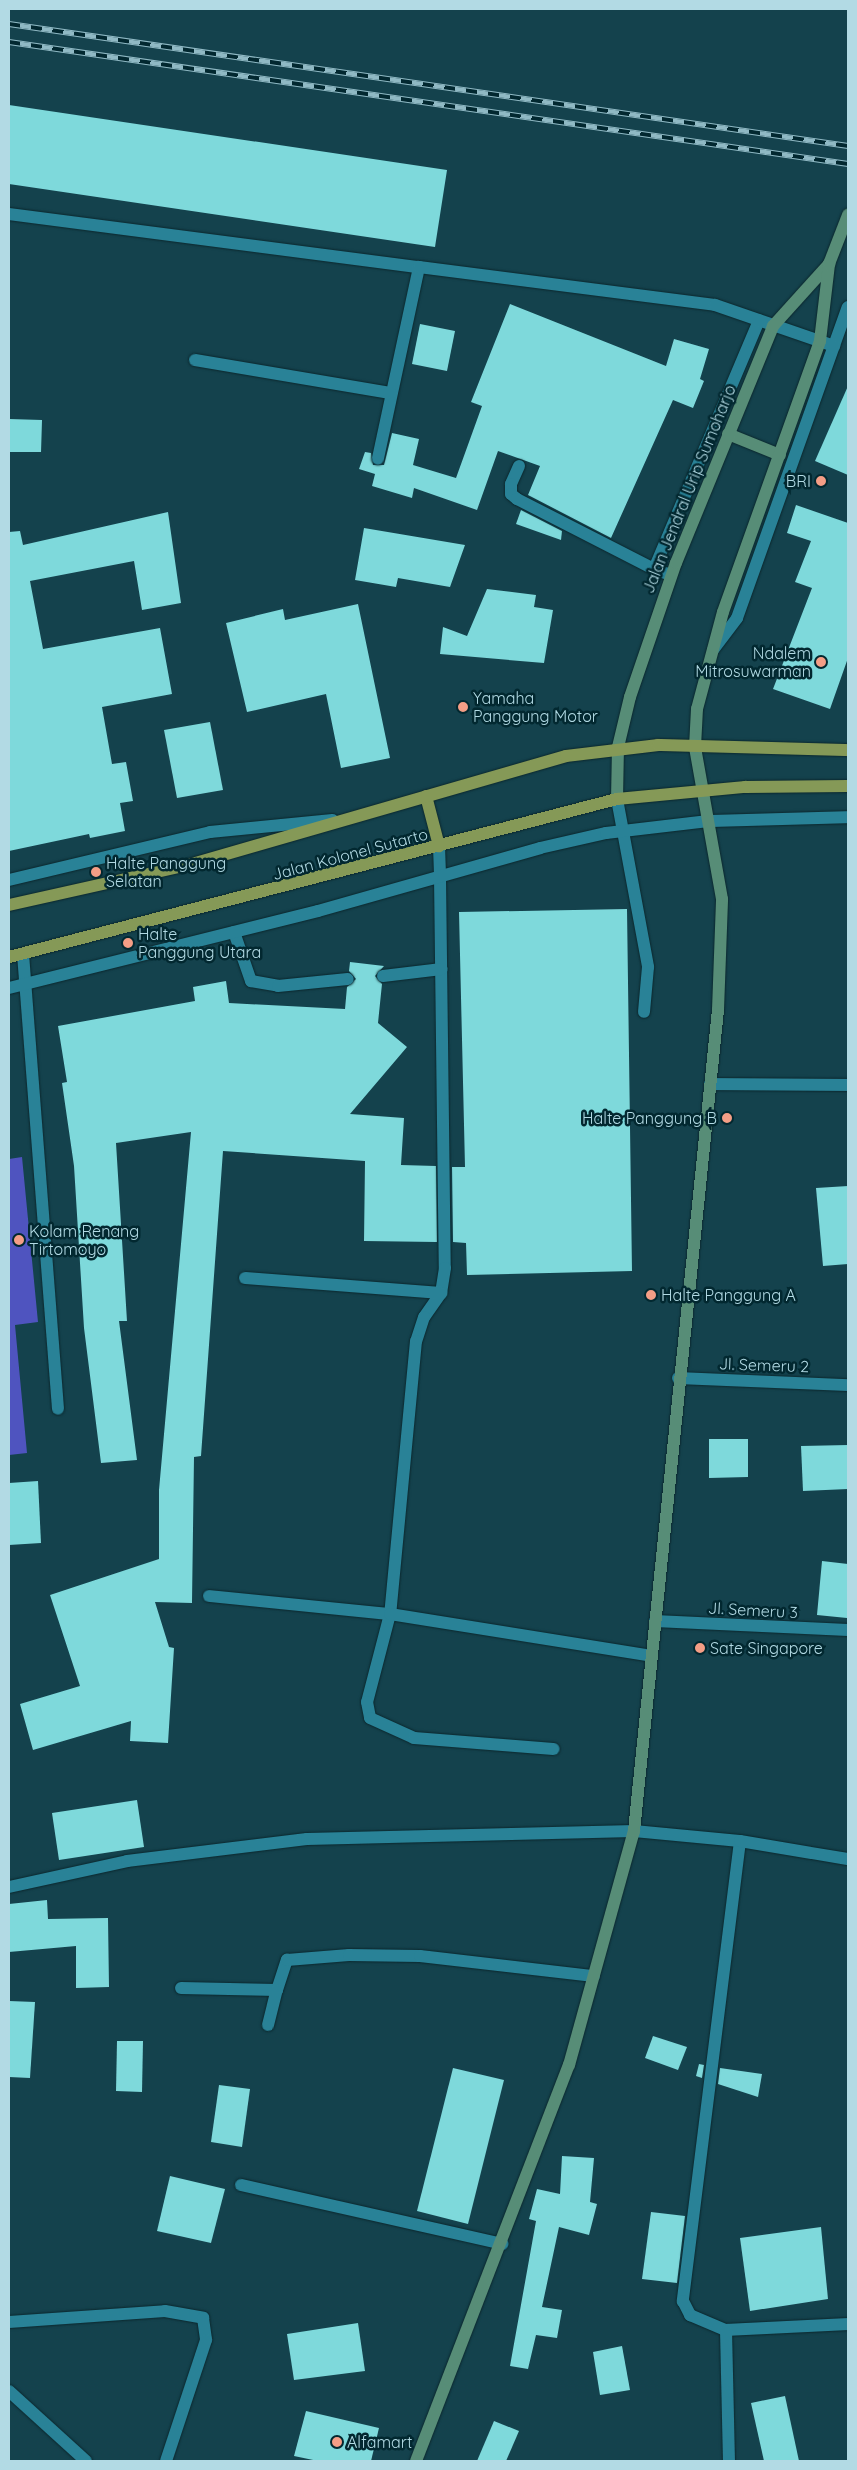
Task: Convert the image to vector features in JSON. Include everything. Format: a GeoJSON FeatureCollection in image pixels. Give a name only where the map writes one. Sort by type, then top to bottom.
{"type":"FeatureCollection","features":[{"type":"Feature","properties":{"kind":"main road","name":"Jalan Jendral Urip Sumoharjo"},"geometry":{"type":"LineString","coordinates":[[416,2461],[502,2244],[569,2065],[634,1831],[678,1378],[710,1084],[722,899],[701,790],[695,747],[697,709],[713,650],[820,341],[829,264],[848,215]]}},
{"type":"Feature","properties":{"kind":"main road","name":"Jalan Jendral Urip Sumoharjo"},"geometry":{"type":"LineString","coordinates":[[617,799],[618,747],[639,665],[671,576],[773,326],[829,264]]}},
{"type":"Feature","properties":{"kind":"main road"},"geometry":{"type":"LineString","coordinates":[[728,434],[780,455]]}},
{"type":"Feature","properties":{"kind":"main road","name":"Jalan Kolonel Sutarto"},"geometry":{"type":"LineString","coordinates":[[9,905],[192,864],[524,766],[618,747],[848,750]]}},
{"type":"Feature","properties":{"kind":"main road","name":"Jalan Kolonel Sutarto"},"geometry":{"type":"LineString","coordinates":[[9,957],[617,799],[701,790],[848,786]]}},
{"type":"Feature","properties":{"kind":"main road"},"geometry":{"type":"LineString","coordinates":[[426,796],[439,846]]}},
{"type":"Feature","properties":{"kind":"street"},"geometry":{"type":"LineString","coordinates":[[9,214],[716,304],[773,326],[834,346]]}},
{"type":"Feature","properties":{"kind":"street"},"geometry":{"type":"LineString","coordinates":[[378,459],[390,393],[419,267]]}},
{"type":"Feature","properties":{"kind":"street"},"geometry":{"type":"LineString","coordinates":[[713,650],[737,618],[848,307]]}},
{"type":"Feature","properties":{"kind":"street"},"geometry":{"type":"LineString","coordinates":[[654,569],[759,320]]}},
{"type":"Feature","properties":{"kind":"street"},"geometry":{"type":"LineString","coordinates":[[194,360],[390,393]]}},
{"type":"Feature","properties":{"kind":"street"},"geometry":{"type":"LineString","coordinates":[[713,428],[728,434]]}},
{"type":"Feature","properties":{"kind":"street"},"geometry":{"type":"LineString","coordinates":[[780,455],[793,460]]}},
{"type":"Feature","properties":{"kind":"street"},"geometry":{"type":"LineString","coordinates":[[699,462],[714,469]]}},
{"type":"Feature","properties":{"kind":"street"},"geometry":{"type":"LineString","coordinates":[[519,466],[511,484],[511,494],[517,499],[671,576]]}},
{"type":"Feature","properties":{"kind":"street"},"geometry":{"type":"LineString","coordinates":[[617,799],[621,832],[648,967],[644,1012]]}},
{"type":"Feature","properties":{"kind":"street"},"geometry":{"type":"LineString","coordinates":[[9,988],[234,932],[540,848],[621,832],[708,821],[848,817]]}},
{"type":"Feature","properties":{"kind":"street"},"geometry":{"type":"LineString","coordinates":[[9,880],[210,832],[348,819]]}},
{"type":"Feature","properties":{"kind":"street"},"geometry":{"type":"LineString","coordinates":[[439,846],[446,1241],[441,1293],[424,1317],[416,1341],[390,1614],[367,1702],[370,1718],[414,1738],[554,1749]]}},
{"type":"Feature","properties":{"kind":"street"},"geometry":{"type":"LineString","coordinates":[[234,932],[252,981],[278,986],[348,979]]}},
{"type":"Feature","properties":{"kind":"street"},"geometry":{"type":"LineString","coordinates":[[24,954],[58,1409]]}},
{"type":"Feature","properties":{"kind":"street"},"geometry":{"type":"LineString","coordinates":[[383,976],[442,969]]}},
{"type":"Feature","properties":{"kind":"street"},"geometry":{"type":"LineString","coordinates":[[710,1084],[848,1085]]}},
{"type":"Feature","properties":{"kind":"street"},"geometry":{"type":"LineString","coordinates":[[245,1278],[441,1293]]}},
{"type":"Feature","properties":{"kind":"street","name":"Jl. Semeru 2"},"geometry":{"type":"LineString","coordinates":[[678,1378],[848,1385]]}},
{"type":"Feature","properties":{"kind":"street"},"geometry":{"type":"LineString","coordinates":[[209,1596],[390,1614],[652,1656]]}},
{"type":"Feature","properties":{"kind":"street","name":"Jl. Semeru 3"},"geometry":{"type":"LineString","coordinates":[[655,1621],[848,1630]]}},
{"type":"Feature","properties":{"kind":"street"},"geometry":{"type":"LineString","coordinates":[[9,1887],[128,1861],[307,1839],[634,1831],[740,1841],[848,1859]]}},
{"type":"Feature","properties":{"kind":"street"},"geometry":{"type":"LineString","coordinates":[[740,1841],[682,2292],[690,2316],[726,2330],[848,2324]]}},
{"type":"Feature","properties":{"kind":"street"},"geometry":{"type":"LineString","coordinates":[[268,2025],[287,1960],[349,1955],[420,1956],[594,1976]]}},
{"type":"Feature","properties":{"kind":"street"},"geometry":{"type":"LineString","coordinates":[[181,1988],[277,1990]]}},
{"type":"Feature","properties":{"kind":"street"},"geometry":{"type":"LineString","coordinates":[[241,2185],[502,2244]]}},
{"type":"Feature","properties":{"kind":"street"},"geometry":{"type":"LineString","coordinates":[[9,2322],[166,2311],[203,2318],[206,2340],[166,2461]]}},
{"type":"Feature","properties":{"kind":"street"},"geometry":{"type":"LineString","coordinates":[[726,2330],[729,2461]]}},
{"type":"Feature","properties":{"kind":"street"},"geometry":{"type":"LineString","coordinates":[[9,2391],[86,2461]]}},
{"type":"Feature","properties":{"kind":"shaded area","name":"Kolam Renang Tirtomoyo"},"geometry":{"type":"Polygon","coordinates":[[[22,1157],[38,1322],[15,1325],[27,1453],[9,1455],[9,1159],[22,1157]]]}},
{"type":"Feature","properties":{"kind":"building"},"geometry":{"type":"Polygon","coordinates":[[[9,105],[447,170],[435,247],[9,184],[9,105]]]}},
{"type":"Feature","properties":{"kind":"building"},"geometry":{"type":"Polygon","coordinates":[[[510,304],[666,366],[674,339],[709,349],[700,379],[704,381],[693,408],[673,400],[611,538],[528,495],[540,466],[498,451],[477,510],[414,488],[412,498],[372,486],[375,474],[359,469],[365,452],[371,453],[373,465],[384,465],[392,433],[419,439],[413,465],[456,478],[482,406],[471,402],[510,304]]]}},
{"type":"Feature","properties":{"kind":"building"},"geometry":{"type":"Polygon","coordinates":[[[420,324],[455,331],[447,371],[412,364],[420,324]]]}},
{"type":"Feature","properties":{"kind":"building"},"geometry":{"type":"Polygon","coordinates":[[[848,386],[848,475],[815,461],[848,386]]]}},
{"type":"Feature","properties":{"kind":"building"},"geometry":{"type":"Polygon","coordinates":[[[9,419],[42,420],[41,452],[9,452],[9,419]]]}},
{"type":"Feature","properties":{"kind":"building"},"geometry":{"type":"Polygon","coordinates":[[[796,505],[848,523],[848,658],[830,709],[773,689],[812,588],[795,582],[811,541],[787,533],[796,505]]]}},
{"type":"Feature","properties":{"kind":"building"},"geometry":{"type":"Polygon","coordinates":[[[521,510],[562,531],[561,540],[516,524],[521,510]]]}},
{"type":"Feature","properties":{"kind":"building"},"geometry":{"type":"Polygon","coordinates":[[[168,512],[181,603],[142,610],[134,561],[30,581],[43,649],[160,628],[172,694],[102,707],[112,764],[126,762],[133,801],[120,803],[125,831],[90,838],[89,834],[9,851],[9,532],[20,531],[23,545],[168,512]]]}},
{"type":"Feature","properties":{"kind":"building"},"geometry":{"type":"Polygon","coordinates":[[[364,528],[465,545],[450,587],[398,578],[396,587],[355,580],[364,528]]]}},
{"type":"Feature","properties":{"kind":"building"},"geometry":{"type":"Polygon","coordinates":[[[487,589],[536,595],[534,607],[553,610],[544,663],[440,654],[443,627],[467,636],[487,589]]]}},
{"type":"Feature","properties":{"kind":"building"},"geometry":{"type":"Polygon","coordinates":[[[358,604],[390,758],[341,768],[326,694],[247,712],[226,623],[283,609],[285,620],[358,604]]]}},
{"type":"Feature","properties":{"kind":"building"},"geometry":{"type":"Polygon","coordinates":[[[210,722],[223,790],[177,798],[164,730],[210,722]]]}},
{"type":"Feature","properties":{"kind":"building"},"geometry":{"type":"Polygon","coordinates":[[[627,909],[632,1271],[467,1275],[466,1243],[453,1242],[452,1167],[465,1167],[459,912],[627,909]]]}},
{"type":"Feature","properties":{"kind":"building"},"geometry":{"type":"Polygon","coordinates":[[[350,962],[384,966],[375,976],[382,984],[378,1023],[407,1047],[350,1114],[404,1118],[401,1165],[436,1166],[437,1242],[364,1241],[365,1161],[223,1151],[201,1456],[194,1457],[192,1603],[155,1602],[169,1647],[174,1648],[168,1743],[130,1741],[131,1721],[33,1750],[20,1704],[80,1686],[50,1595],[159,1559],[159,1490],[191,1132],[116,1143],[127,1321],[119,1321],[137,1460],[101,1463],[84,1328],[74,1166],[62,1083],[67,1082],[58,1026],[195,1001],[193,987],[226,981],[229,1003],[345,1009],[347,987],[356,979],[349,971],[350,962]]]}},
{"type":"Feature","properties":{"kind":"building"},"geometry":{"type":"Polygon","coordinates":[[[848,1186],[848,1264],[823,1266],[816,1188],[848,1186]]]}},
{"type":"Feature","properties":{"kind":"building"},"geometry":{"type":"Polygon","coordinates":[[[709,1439],[748,1439],[748,1477],[709,1478],[709,1439]]]}},
{"type":"Feature","properties":{"kind":"building"},"geometry":{"type":"Polygon","coordinates":[[[848,1445],[848,1489],[803,1491],[801,1446],[848,1445]]]}},
{"type":"Feature","properties":{"kind":"building"},"geometry":{"type":"Polygon","coordinates":[[[38,1481],[41,1543],[9,1545],[9,1483],[38,1481]]]}},
{"type":"Feature","properties":{"kind":"building"},"geometry":{"type":"Polygon","coordinates":[[[822,1561],[848,1564],[847,1618],[817,1615],[822,1561]]]}},
{"type":"Feature","properties":{"kind":"building"},"geometry":{"type":"Polygon","coordinates":[[[137,1800],[144,1847],[59,1860],[52,1813],[137,1800]]]}},
{"type":"Feature","properties":{"kind":"building"},"geometry":{"type":"Polygon","coordinates":[[[47,1900],[48,1919],[108,1918],[109,1987],[76,1988],[76,1946],[9,1952],[9,1904],[47,1900]]]}},
{"type":"Feature","properties":{"kind":"building"},"geometry":{"type":"Polygon","coordinates":[[[9,2001],[35,2002],[30,2078],[9,2077],[9,2001]]]}},
{"type":"Feature","properties":{"kind":"building"},"geometry":{"type":"Polygon","coordinates":[[[653,2036],[687,2047],[678,2070],[645,2058],[653,2036]]]}},
{"type":"Feature","properties":{"kind":"building"},"geometry":{"type":"Polygon","coordinates":[[[117,2041],[143,2041],[142,2092],[116,2091],[117,2041]]]}},
{"type":"Feature","properties":{"kind":"building"},"geometry":{"type":"Polygon","coordinates":[[[699,2064],[704,2065],[702,2078],[696,2076],[699,2064]]]}},
{"type":"Feature","properties":{"kind":"building"},"geometry":{"type":"Polygon","coordinates":[[[453,2068],[504,2080],[468,2224],[417,2211],[453,2068]]]}},
{"type":"Feature","properties":{"kind":"building"},"geometry":{"type":"Polygon","coordinates":[[[720,2068],[762,2074],[758,2097],[718,2084],[720,2068]]]}},
{"type":"Feature","properties":{"kind":"building"},"geometry":{"type":"Polygon","coordinates":[[[219,2085],[250,2089],[242,2147],[211,2142],[219,2085]]]}},
{"type":"Feature","properties":{"kind":"building"},"geometry":{"type":"Polygon","coordinates":[[[562,2156],[594,2158],[590,2202],[597,2204],[589,2235],[559,2227],[542,2307],[562,2310],[557,2338],[536,2335],[528,2369],[510,2366],[536,2221],[529,2219],[537,2189],[560,2194],[562,2156]]]}},
{"type":"Feature","properties":{"kind":"building"},"geometry":{"type":"Polygon","coordinates":[[[170,2176],[225,2189],[211,2243],[157,2231],[170,2176]]]}},
{"type":"Feature","properties":{"kind":"building"},"geometry":{"type":"Polygon","coordinates":[[[651,2212],[685,2216],[677,2283],[642,2279],[651,2212]]]}},
{"type":"Feature","properties":{"kind":"building"},"geometry":{"type":"Polygon","coordinates":[[[821,2227],[828,2299],[750,2311],[740,2238],[821,2227]]]}},
{"type":"Feature","properties":{"kind":"building"},"geometry":{"type":"Polygon","coordinates":[[[358,2323],[365,2371],[294,2380],[287,2334],[358,2323]]]}},
{"type":"Feature","properties":{"kind":"building"},"geometry":{"type":"Polygon","coordinates":[[[622,2346],[630,2390],[600,2395],[593,2352],[622,2346]]]}},
{"type":"Feature","properties":{"kind":"building"},"geometry":{"type":"Polygon","coordinates":[[[785,2396],[799,2461],[764,2461],[751,2403],[785,2396]]]}},
{"type":"Feature","properties":{"kind":"building","name":"Alfamart"},"geometry":{"type":"Polygon","coordinates":[[[306,2411],[379,2428],[371,2461],[318,2461],[294,2456],[306,2411]]]}},
{"type":"Feature","properties":{"kind":"building"},"geometry":{"type":"Polygon","coordinates":[[[494,2421],[519,2431],[506,2461],[477,2461],[494,2421]]]}},
{"type":"Feature","properties":{"kind":"railway"},"geometry":{"type":"LineString","coordinates":[[9,24],[848,146]]}},
{"type":"Feature","properties":{"kind":"railway"},"geometry":{"type":"LineString","coordinates":[[9,42],[848,164]]}},
{"type":"Feature","properties":{"kind":"place","name":"BRI"},"geometry":{"type":"Point","coordinates":[821,481]}},
{"type":"Feature","properties":{"kind":"place","name":"Ndalem Mitrosuwarman"},"geometry":{"type":"Point","coordinates":[821,662]}},
{"type":"Feature","properties":{"kind":"place","name":"Yamaha Panggung Motor"},"geometry":{"type":"Point","coordinates":[463,707]}},
{"type":"Feature","properties":{"kind":"place","name":"Halte Panggung Selatan"},"geometry":{"type":"Point","coordinates":[96,872]}},
{"type":"Feature","properties":{"kind":"place","name":"Halte Panggung Utara"},"geometry":{"type":"Point","coordinates":[128,943]}},
{"type":"Feature","properties":{"kind":"place","name":"Halte Panggung B"},"geometry":{"type":"Point","coordinates":[727,1118]}},
{"type":"Feature","properties":{"kind":"place","name":"Kolam Renang Tirtomoyo"},"geometry":{"type":"Point","coordinates":[19,1240]}},
{"type":"Feature","properties":{"kind":"place","name":"Halte Panggung A"},"geometry":{"type":"Point","coordinates":[651,1295]}},
{"type":"Feature","properties":{"kind":"place","name":"Sate Singapore"},"geometry":{"type":"Point","coordinates":[700,1648]}},
{"type":"Feature","properties":{"kind":"place","name":"Alfamart"},"geometry":{"type":"Point","coordinates":[337,2442]}}]}
